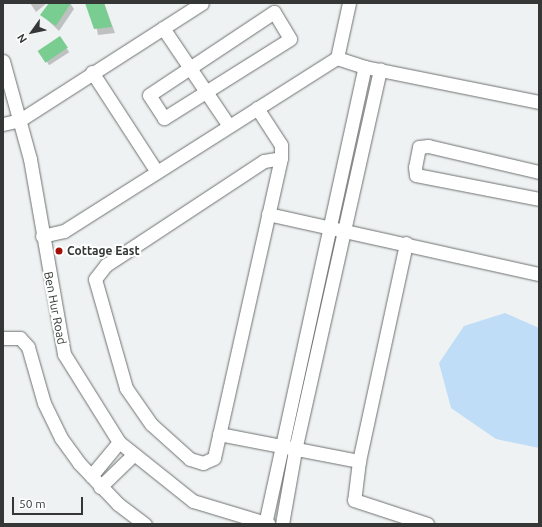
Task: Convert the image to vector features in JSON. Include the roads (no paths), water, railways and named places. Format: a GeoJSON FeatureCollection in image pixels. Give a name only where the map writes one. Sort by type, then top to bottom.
{"type":"FeatureCollection","features":[{"type":"Feature","properties":{"kind":"street"},"geometry":{"type":"LineString","coordinates":[[3,124],[20,120],[92,72],[202,3]]}},
{"type":"Feature","properties":{"kind":"street"},"geometry":{"type":"LineString","coordinates":[[42,236],[64,231],[337,58],[349,3]]}},
{"type":"Feature","properties":{"kind":"street"},"geometry":{"type":"LineString","coordinates":[[274,12],[290,38],[206,94],[164,118],[149,95],[274,12]]}},
{"type":"Feature","properties":{"kind":"street"},"geometry":{"type":"LineString","coordinates":[[163,28],[206,94],[229,126]]}},
{"type":"Feature","properties":{"kind":"street"},"geometry":{"type":"LineString","coordinates":[[337,58],[365,67],[539,102]]}},
{"type":"Feature","properties":{"kind":"street","name":"Ben Hur Road"},"geometry":{"type":"LineString","coordinates":[[3,61],[20,120],[64,354],[119,442],[193,501],[266,524]]}},
{"type":"Feature","properties":{"kind":"street"},"geometry":{"type":"LineString","coordinates":[[266,524],[281,446],[365,67]]}},
{"type":"Feature","properties":{"kind":"street"},"geometry":{"type":"LineString","coordinates":[[282,524],[295,450],[380,69]]}},
{"type":"Feature","properties":{"kind":"street"},"geometry":{"type":"LineString","coordinates":[[92,72],[157,172]]}},
{"type":"Feature","properties":{"kind":"street"},"geometry":{"type":"LineString","coordinates":[[257,108],[281,145],[281,158],[214,458],[203,463],[190,459],[152,424],[120,374],[95,279],[106,265],[264,161],[281,158]]}},
{"type":"Feature","properties":{"kind":"street"},"geometry":{"type":"LineString","coordinates":[[539,172],[428,146],[419,147],[415,167],[416,175],[539,199]]}},
{"type":"Feature","properties":{"kind":"street"},"geometry":{"type":"LineString","coordinates":[[268,214],[344,229],[539,274]]}},
{"type":"Feature","properties":{"kind":"street"},"geometry":{"type":"LineString","coordinates":[[406,243],[359,461],[354,500],[427,524]]}},
{"type":"Feature","properties":{"kind":"street"},"geometry":{"type":"LineString","coordinates":[[3,338],[20,338],[28,347],[44,403],[61,438],[100,487],[145,524]]}},
{"type":"Feature","properties":{"kind":"street"},"geometry":{"type":"LineString","coordinates":[[219,434],[295,450],[359,461]]}},
{"type":"Feature","properties":{"kind":"street"},"geometry":{"type":"LineString","coordinates":[[91,476],[105,461],[119,442]]}},
{"type":"Feature","properties":{"kind":"street"},"geometry":{"type":"LineString","coordinates":[[100,487],[134,454]]}},
{"type":"Feature","properties":{"kind":"street"},"geometry":{"type":"LineString","coordinates":[[105,461],[115,472]]}},
{"type":"Feature","properties":{"kind":"water"},"geometry":{"type":"Polygon","coordinates":[[[505,313],[539,328],[539,448],[496,439],[451,408],[439,363],[464,326],[505,313]]]}},
{"type":"Feature","properties":{"kind":"place","name":"Cottage East"},"geometry":{"type":"Point","coordinates":[59,251]}}]}
